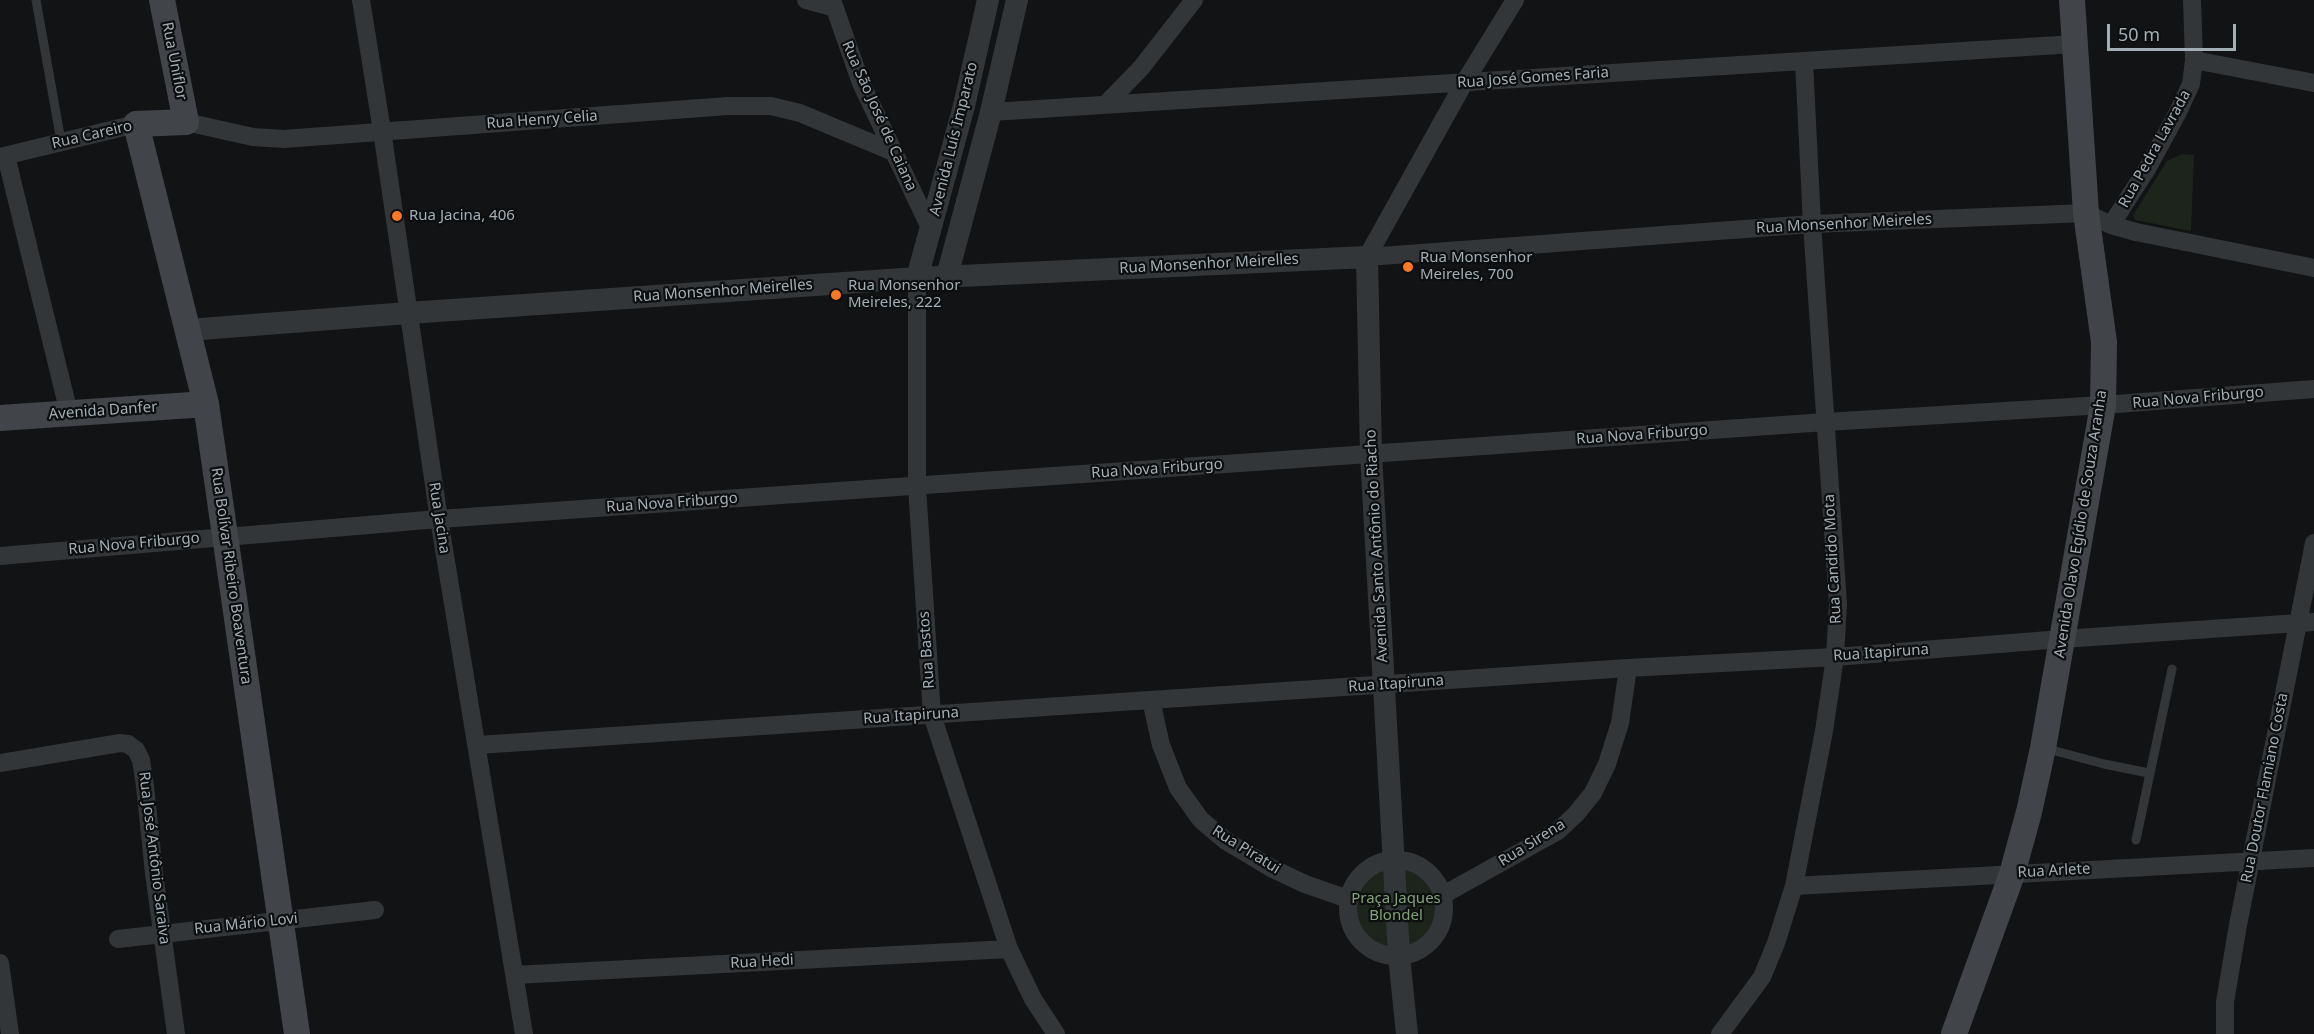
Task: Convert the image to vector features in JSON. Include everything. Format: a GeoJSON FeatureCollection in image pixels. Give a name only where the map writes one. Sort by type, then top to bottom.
{"type":"FeatureCollection","features":[{"type":"Feature","properties":{"kind":"main road","name":"Rua Uniflor"},"geometry":{"type":"LineString","coordinates":[[162,0],[186,122]]}},
{"type":"Feature","properties":{"kind":"main road","name":"Avenida Olavo Egídio de Souza Aranha"},"geometry":{"type":"LineString","coordinates":[[1954,1034],[2012,874],[2043,748],[2103,405],[2104,342],[2086,213],[2072,0]]}},
{"type":"Feature","properties":{"kind":"main road","name":"Rua Careiro"},"geometry":{"type":"LineString","coordinates":[[136,124],[186,122]]}},
{"type":"Feature","properties":{"kind":"main road","name":"Rua Bolívar Ribeiro Boaventura"},"geometry":{"type":"LineString","coordinates":[[136,124],[206,404],[297,1034]]}},
{"type":"Feature","properties":{"kind":"main road","name":"Avenida Danfer"},"geometry":{"type":"LineString","coordinates":[[0,418],[206,404]]}},
{"type":"Feature","properties":{"kind":"street","name":"Rua Jacina"},"geometry":{"type":"LineString","coordinates":[[360,0],[382,131],[439,519],[524,1034]]}},
{"type":"Feature","properties":{"kind":"street"},"geometry":{"type":"LineString","coordinates":[[806,0],[832,3]]}},
{"type":"Feature","properties":{"kind":"street","name":"Avenida Luís Imparato"},"geometry":{"type":"LineString","coordinates":[[917,278],[964,106],[988,0]]}},
{"type":"Feature","properties":{"kind":"street","name":"Avenida Luís Imparato"},"geometry":{"type":"LineString","coordinates":[[947,276],[1017,0]]}},
{"type":"Feature","properties":{"kind":"street"},"geometry":{"type":"LineString","coordinates":[[1105,105],[1141,68],[1194,0]]}},
{"type":"Feature","properties":{"kind":"street"},"geometry":{"type":"LineString","coordinates":[[1367,257],[1464,83],[1515,0]]}},
{"type":"Feature","properties":{"kind":"street","name":"Rua Pedra Lavrada"},"geometry":{"type":"LineString","coordinates":[[2111,225],[2147,169],[2191,84],[2194,60],[2192,0]]}},
{"type":"Feature","properties":{"kind":"street","name":"Rua São José de Caiana"},"geometry":{"type":"LineString","coordinates":[[832,3],[861,83],[891,151],[931,230]]}},
{"type":"Feature","properties":{"kind":"street","name":"Rua José Gomes Faria"},"geometry":{"type":"LineString","coordinates":[[990,112],[2074,44]]}},
{"type":"Feature","properties":{"kind":"street"},"geometry":{"type":"LineString","coordinates":[[2194,60],[2314,84]]}},
{"type":"Feature","properties":{"kind":"street","name":"Rua Candido Mota"},"geometry":{"type":"LineString","coordinates":[[1720,1034],[1762,977],[1776,943],[1794,886],[1824,731],[1835,657],[1838,604],[1812,224],[1804,61]]}},
{"type":"Feature","properties":{"kind":"street","name":"Rua Henry Celia"},"geometry":{"type":"LineString","coordinates":[[186,122],[253,138],[284,139],[728,106],[771,106],[800,113],[891,151]]}},
{"type":"Feature","properties":{"kind":"street","name":"Rua Careiro"},"geometry":{"type":"LineString","coordinates":[[3,157],[136,124]]}},
{"type":"Feature","properties":{"kind":"street"},"geometry":{"type":"LineString","coordinates":[[3,157],[69,413]]}},
{"type":"Feature","properties":{"kind":"street","name":"Rua Monsenhor Meireles"},"geometry":{"type":"LineString","coordinates":[[1367,257],[1812,224],[2086,213],[2111,225],[2136,232],[2314,268]]}},
{"type":"Feature","properties":{"kind":"street","name":"Rua Monsenhor Meirelles"},"geometry":{"type":"LineString","coordinates":[[188,330],[947,276],[1367,257]]}},
{"type":"Feature","properties":{"kind":"street","name":"Avenida Santo Antônio do Riacho"},"geometry":{"type":"LineString","coordinates":[[1367,257],[1371,454],[1399,956],[1407,1034]]}},
{"type":"Feature","properties":{"kind":"street","name":"Rua Bastos"},"geometry":{"type":"LineString","coordinates":[[917,278],[917,487],[932,715],[1009,949],[1033,999],[1056,1034]]}},
{"type":"Feature","properties":{"kind":"street","name":"Rua Nova Friburgo"},"geometry":{"type":"LineString","coordinates":[[0,556],[226,535],[439,519],[1826,422],[2103,405],[2314,388]]}},
{"type":"Feature","properties":{"kind":"street","name":"Rua Doutor Flamiano Costa"},"geometry":{"type":"LineString","coordinates":[[2225,1034],[2225,1002],[2250,860],[2306,623],[2314,543]]}},
{"type":"Feature","properties":{"kind":"street","name":"Rua Itapiruna"},"geometry":{"type":"LineString","coordinates":[[478,745],[1628,668],[1835,657],[2306,623]]}},
{"type":"Feature","properties":{"kind":"street","name":"Rua Sirena"},"geometry":{"type":"LineString","coordinates":[[1443,895],[1558,831],[1576,814],[1593,793],[1607,764],[1620,723],[1628,668]]}},
{"type":"Feature","properties":{"kind":"street","name":"Rua Piratui"},"geometry":{"type":"LineString","coordinates":[[1151,700],[1161,745],[1178,788],[1201,820],[1226,841],[1271,868],[1305,884],[1348,898]]}},
{"type":"Feature","properties":{"kind":"street","name":"Rua José Antônio Saraiva"},"geometry":{"type":"LineString","coordinates":[[0,763],[120,743],[128,744],[136,750],[141,760],[145,786],[176,1034]]}},
{"type":"Feature","properties":{"kind":"street","name":"Rua Arlete"},"geometry":{"type":"LineString","coordinates":[[1794,886],[2314,858]]}},
{"type":"Feature","properties":{"kind":"street"},"geometry":{"type":"LineString","coordinates":[[1394,859],[1407,860],[1430,872],[1443,895],[1445,909],[1436,936],[1419,950],[1399,956],[1384,955],[1359,940],[1348,913],[1348,898],[1354,883],[1364,871],[1378,863],[1394,859]]}},
{"type":"Feature","properties":{"kind":"street","name":"Rua Mário Lovi"},"geometry":{"type":"LineString","coordinates":[[118,939],[375,910]]}},
{"type":"Feature","properties":{"kind":"street","name":"Rua Hedi"},"geometry":{"type":"LineString","coordinates":[[514,975],[1009,949]]}},
{"type":"Feature","properties":{"kind":"street"},"geometry":{"type":"LineString","coordinates":[[0,963],[10,1034]]}},
{"type":"Feature","properties":{"kind":"lane"},"geometry":{"type":"LineString","coordinates":[[36,0],[62,141]]}},
{"type":"Feature","properties":{"kind":"lane"},"geometry":{"type":"LineString","coordinates":[[2136,840],[2172,669]]}},
{"type":"Feature","properties":{"kind":"lane"},"geometry":{"type":"LineString","coordinates":[[2043,748],[2149,773]]}},
{"type":"Feature","properties":{"kind":"green space"},"geometry":{"type":"Polygon","coordinates":[[[2182,154],[2194,155],[2191,231],[2135,220],[2133,215],[2167,161],[2182,154]]]}},
{"type":"Feature","properties":{"kind":"green space","name":"Praça Jaques Blondel"},"geometry":{"type":"Polygon","coordinates":[[[1396,862],[1413,865],[1428,875],[1438,890],[1441,907],[1438,924],[1428,939],[1413,949],[1396,952],[1379,949],[1364,939],[1354,924],[1351,907],[1354,890],[1364,875],[1379,865],[1396,862]]]}},
{"type":"Feature","properties":{"kind":"place","name":"Rua Jacina, 406"},"geometry":{"type":"Point","coordinates":[397,216]}},
{"type":"Feature","properties":{"kind":"place","name":"Rua Monsenhor Meireles, 700"},"geometry":{"type":"Point","coordinates":[1408,267]}},
{"type":"Feature","properties":{"kind":"place","name":"Rua Monsenhor Meireles, 222"},"geometry":{"type":"Point","coordinates":[836,295]}}]}
